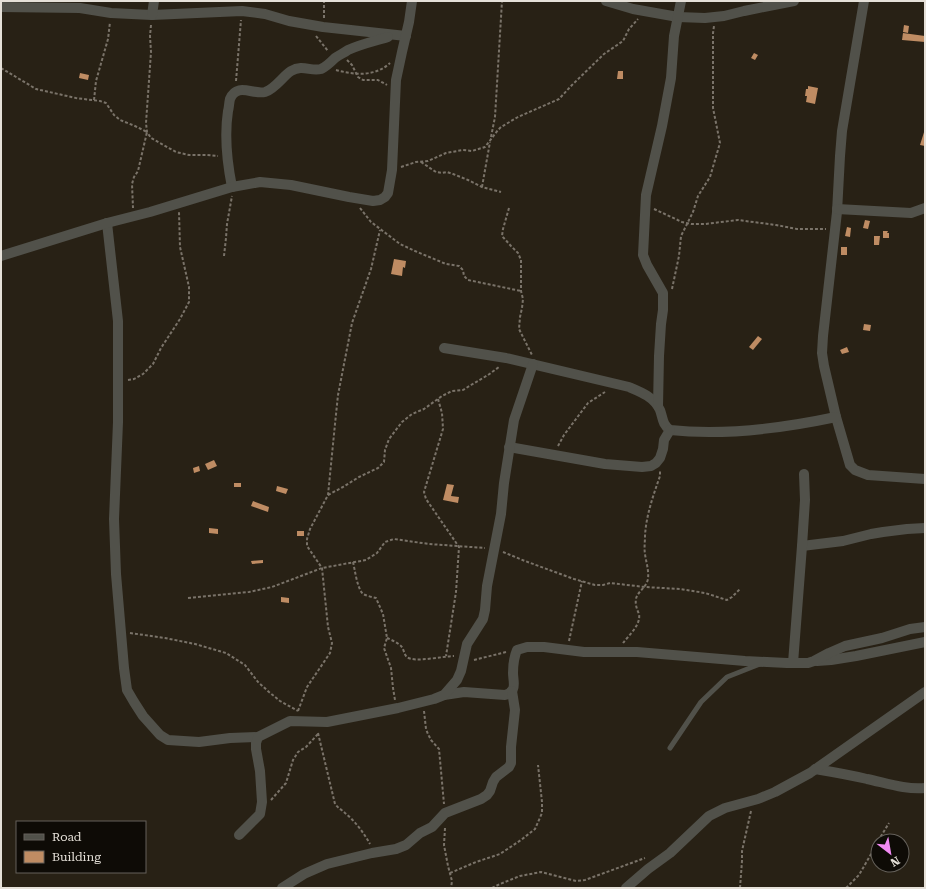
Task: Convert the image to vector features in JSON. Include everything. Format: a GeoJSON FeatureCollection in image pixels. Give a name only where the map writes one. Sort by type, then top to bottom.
{"type":"FeatureCollection","features":[{"type":"Feature","properties":{"kind":"street"},"geometry":{"type":"LineString","coordinates":[[152,15],[154,1]]}},
{"type":"Feature","properties":{"kind":"street"},"geometry":{"type":"LineString","coordinates":[[1,256],[107,223],[232,187],[260,182],[291,185],[373,201],[380,200],[385,197],[388,193],[392,170],[396,80],[409,22],[412,1]]}},
{"type":"Feature","properties":{"kind":"street"},"geometry":{"type":"LineString","coordinates":[[606,1],[634,9],[678,17],[705,18],[724,16],[794,1]]}},
{"type":"Feature","properties":{"kind":"street"},"geometry":{"type":"LineString","coordinates":[[681,1],[674,36],[671,78],[645,205],[643,255],[662,293],[663,301],[659,356],[658,406],[662,420],[670,430],[712,432],[747,430],[836,417]]}},
{"type":"Feature","properties":{"kind":"street"},"geometry":{"type":"LineString","coordinates":[[864,1],[842,131],[837,209],[822,353],[836,417],[850,465],[855,470],[868,475],[925,479]]}},
{"type":"Feature","properties":{"kind":"street"},"geometry":{"type":"LineString","coordinates":[[1,7],[80,8],[111,13],[152,15],[242,11],[265,14],[290,21],[323,27],[406,36]]}},
{"type":"Feature","properties":{"kind":"street"},"geometry":{"type":"LineString","coordinates":[[232,187],[227,161],[226,145],[227,119],[230,99],[235,92],[240,90],[265,92],[290,72],[298,68],[316,70],[321,69],[349,50],[394,35]]}},
{"type":"Feature","properties":{"kind":"street"},"geometry":{"type":"LineString","coordinates":[[837,209],[911,213],[925,208]]}},
{"type":"Feature","properties":{"kind":"street"},"geometry":{"type":"LineString","coordinates":[[107,223],[118,321],[118,429],[114,518],[116,574],[124,668],[128,690],[143,716],[160,735],[168,740],[199,742],[230,738],[258,738],[290,721],[327,722],[420,703],[444,695],[464,692],[505,695],[512,691]]}},
{"type":"Feature","properties":{"kind":"street"},"geometry":{"type":"LineString","coordinates":[[444,348],[506,358],[618,384],[629,387],[646,395],[658,406]]}},
{"type":"Feature","properties":{"kind":"street"},"geometry":{"type":"LineString","coordinates":[[444,695],[457,680],[461,671],[467,644],[483,619],[487,586],[501,514],[504,483],[514,420],[534,364]]}},
{"type":"Feature","properties":{"kind":"street"},"geometry":{"type":"LineString","coordinates":[[509,447],[605,464],[642,468],[651,466],[660,458],[664,440],[670,430]]}},
{"type":"Feature","properties":{"kind":"street"},"geometry":{"type":"LineString","coordinates":[[793,663],[805,500],[804,474]]}},
{"type":"Feature","properties":{"kind":"street"},"geometry":{"type":"LineString","coordinates":[[802,546],[843,541],[883,532],[925,528]]}},
{"type":"Feature","properties":{"kind":"street"},"geometry":{"type":"LineString","coordinates":[[282,888],[304,874],[327,864],[396,849],[406,845],[420,833],[432,827],[445,813],[481,799],[487,795],[496,777],[509,767],[511,763],[511,746],[515,710],[512,691],[514,687],[513,672],[514,657],[518,650],[527,647],[544,647],[584,652],[637,652],[745,661],[808,663],[845,646],[882,638],[910,629],[925,627]]}},
{"type":"Feature","properties":{"kind":"street"},"geometry":{"type":"LineString","coordinates":[[814,661],[856,656],[925,642]]}},
{"type":"Feature","properties":{"kind":"street"},"geometry":{"type":"LineString","coordinates":[[626,888],[670,853],[709,816],[725,808],[758,799],[775,792],[815,769],[925,692]]}},
{"type":"Feature","properties":{"kind":"street"},"geometry":{"type":"LineString","coordinates":[[239,834],[260,814],[262,802],[260,772],[256,749],[258,738]]}},
{"type":"Feature","properties":{"kind":"street"},"geometry":{"type":"LineString","coordinates":[[815,769],[911,788],[925,788]]}},
{"type":"Feature","properties":{"kind":"lane"},"geometry":{"type":"LineString","coordinates":[[670,748],[701,702],[727,677],[766,662]]}},
{"type":"Feature","properties":{"kind":"path"},"geometry":{"type":"LineString","coordinates":[[323,27],[324,1]]}},
{"type":"Feature","properties":{"kind":"path"},"geometry":{"type":"LineString","coordinates":[[482,187],[495,117],[502,1]]}},
{"type":"Feature","properties":{"kind":"path"},"geometry":{"type":"LineString","coordinates":[[392,170],[406,164],[428,161],[446,153],[463,150],[472,151],[485,147],[501,127],[518,117],[559,99],[604,54],[622,43],[629,29],[644,10]]}},
{"type":"Feature","properties":{"kind":"path"},"geometry":{"type":"LineString","coordinates":[[235,92],[242,11]]}},
{"type":"Feature","properties":{"kind":"path"},"geometry":{"type":"LineString","coordinates":[[94,100],[96,82],[108,38],[111,13]]}},
{"type":"Feature","properties":{"kind":"path"},"geometry":{"type":"LineString","coordinates":[[134,216],[132,184],[138,171],[147,132],[146,123],[152,15]]}},
{"type":"Feature","properties":{"kind":"path"},"geometry":{"type":"LineString","coordinates":[[671,292],[679,256],[681,236],[693,212],[698,196],[710,177],[720,143],[713,108],[713,33],[716,17]]}},
{"type":"Feature","properties":{"kind":"path"},"geometry":{"type":"LineString","coordinates":[[307,24],[331,55],[347,60],[352,65],[355,74],[358,77],[363,80],[378,80],[396,89]]}},
{"type":"Feature","properties":{"kind":"path"},"geometry":{"type":"LineString","coordinates":[[325,67],[355,74],[375,72],[387,65],[402,52]]}},
{"type":"Feature","properties":{"kind":"path"},"geometry":{"type":"LineString","coordinates":[[1,68],[36,89],[106,103],[114,115],[120,120],[147,132],[151,138],[176,152],[189,155],[219,156],[227,161]]}},
{"type":"Feature","properties":{"kind":"path"},"geometry":{"type":"LineString","coordinates":[[421,162],[436,172],[447,172],[482,187],[501,192]]}},
{"type":"Feature","properties":{"kind":"path"},"geometry":{"type":"LineString","coordinates":[[224,256],[232,187]]}},
{"type":"Feature","properties":{"kind":"path"},"geometry":{"type":"LineString","coordinates":[[349,197],[371,222],[400,244],[446,264],[459,266],[463,270],[464,276],[468,280],[520,291]]}},
{"type":"Feature","properties":{"kind":"path"},"geometry":{"type":"LineString","coordinates":[[118,381],[134,379],[143,374],[153,364],[189,302],[189,287],[180,248],[178,203]]}},
{"type":"Feature","properties":{"kind":"path"},"geometry":{"type":"LineString","coordinates":[[645,205],[682,222],[691,224],[738,220],[797,229],[835,230]]}},
{"type":"Feature","properties":{"kind":"path"},"geometry":{"type":"LineString","coordinates":[[509,208],[502,236],[518,253],[521,260],[520,291],[523,299],[519,330],[528,346],[534,364]]}},
{"type":"Feature","properties":{"kind":"path"},"geometry":{"type":"LineString","coordinates":[[298,711],[307,687],[330,653],[332,643],[328,628],[322,568],[308,546],[307,538],[310,529],[328,495],[338,395],[352,323],[371,269],[380,230]]}},
{"type":"Feature","properties":{"kind":"path"},"geometry":{"type":"LineString","coordinates":[[328,495],[378,468],[384,462],[385,450],[389,439],[402,422],[412,414],[424,409],[452,391],[462,390],[488,375],[498,368],[506,358]]}},
{"type":"Feature","properties":{"kind":"path"},"geometry":{"type":"LineString","coordinates":[[554,455],[564,435],[588,403],[618,384]]}},
{"type":"Feature","properties":{"kind":"path"},"geometry":{"type":"LineString","coordinates":[[438,399],[442,413],[443,429],[424,492],[429,505],[459,547],[456,592],[446,656]]}},
{"type":"Feature","properties":{"kind":"path"},"geometry":{"type":"LineString","coordinates":[[614,652],[635,628],[639,621],[636,599],[645,587],[648,578],[645,554],[645,536],[647,519],[660,476],[660,458]]}},
{"type":"Feature","properties":{"kind":"path"},"geometry":{"type":"LineString","coordinates":[[188,598],[249,592],[272,586],[322,568],[366,560],[377,553],[385,542],[394,539],[459,547],[494,549],[595,585],[610,583],[680,589],[705,593],[727,600],[740,589]]}},
{"type":"Feature","properties":{"kind":"path"},"geometry":{"type":"LineString","coordinates":[[353,562],[360,588],[363,593],[376,598],[383,614],[387,638],[384,648],[391,668],[394,699],[398,708]]}},
{"type":"Feature","properties":{"kind":"path"},"geometry":{"type":"LineString","coordinates":[[567,650],[582,581]]}},
{"type":"Feature","properties":{"kind":"path"},"geometry":{"type":"LineString","coordinates":[[121,632],[165,638],[195,644],[226,653],[245,665],[258,682],[280,701],[298,711],[313,722]]}},
{"type":"Feature","properties":{"kind":"path"},"geometry":{"type":"LineString","coordinates":[[387,638],[402,647],[406,657],[409,659],[429,659],[446,656],[463,659],[490,656],[518,650]]}},
{"type":"Feature","properties":{"kind":"path"},"geometry":{"type":"LineString","coordinates":[[420,703],[424,712],[428,734],[439,749],[445,813],[444,845],[452,881],[451,888]]}},
{"type":"Feature","properties":{"kind":"path"},"geometry":{"type":"LineString","coordinates":[[271,801],[286,783],[293,760],[298,752],[306,747],[318,734],[336,804],[338,808],[345,812],[366,836],[370,843],[372,853]]}},
{"type":"Feature","properties":{"kind":"path"},"geometry":{"type":"LineString","coordinates":[[450,873],[500,854],[535,829],[542,813],[538,765]]}},
{"type":"Feature","properties":{"kind":"path"},"geometry":{"type":"LineString","coordinates":[[740,888],[742,851],[751,812],[758,799]]}},
{"type":"Feature","properties":{"kind":"path"},"geometry":{"type":"LineString","coordinates":[[883,833],[889,824]]}},
{"type":"Feature","properties":{"kind":"path"},"geometry":{"type":"LineString","coordinates":[[492,888],[520,876],[541,872],[576,880],[584,880],[651,856]]}},
{"type":"Feature","properties":{"kind":"path"},"geometry":{"type":"LineString","coordinates":[[846,888],[860,875],[870,856]]}},
{"type":"Feature","properties":{"kind":"building"},"geometry":{"type":"Polygon","coordinates":[[[904,25],[909,26],[908,33],[903,32],[904,25]]]}},
{"type":"Feature","properties":{"kind":"building"},"geometry":{"type":"Polygon","coordinates":[[[903,33],[925,36],[925,42],[902,40],[903,33]]]}},
{"type":"Feature","properties":{"kind":"building"},"geometry":{"type":"Polygon","coordinates":[[[754,53],[758,55],[755,60],[751,58],[754,53]]]}},
{"type":"Feature","properties":{"kind":"building"},"geometry":{"type":"Polygon","coordinates":[[[618,71],[623,71],[623,79],[617,79],[618,71]]]}},
{"type":"Feature","properties":{"kind":"building"},"geometry":{"type":"Polygon","coordinates":[[[80,73],[89,75],[88,80],[79,78],[80,73]]]}},
{"type":"Feature","properties":{"kind":"building"},"geometry":{"type":"Polygon","coordinates":[[[808,86],[818,88],[815,104],[806,102],[807,96],[805,96],[808,86]]]}},
{"type":"Feature","properties":{"kind":"building"},"geometry":{"type":"Polygon","coordinates":[[[925,129],[925,146],[920,145],[925,129]]]}},
{"type":"Feature","properties":{"kind":"building"},"geometry":{"type":"Polygon","coordinates":[[[865,220],[870,221],[868,229],[863,228],[865,220]]]}},
{"type":"Feature","properties":{"kind":"building"},"geometry":{"type":"Polygon","coordinates":[[[847,227],[851,228],[850,237],[845,236],[847,227]]]}},
{"type":"Feature","properties":{"kind":"building"},"geometry":{"type":"Polygon","coordinates":[[[883,231],[888,231],[887,233],[889,233],[889,238],[883,238],[883,231]]]}},
{"type":"Feature","properties":{"kind":"building"},"geometry":{"type":"Polygon","coordinates":[[[874,236],[880,236],[879,245],[874,245],[874,236]]]}},
{"type":"Feature","properties":{"kind":"building"},"geometry":{"type":"Polygon","coordinates":[[[841,247],[847,247],[847,255],[841,255],[841,247]]]}},
{"type":"Feature","properties":{"kind":"building"},"geometry":{"type":"Polygon","coordinates":[[[394,259],[406,261],[405,268],[403,267],[402,276],[391,274],[394,259]]]}},
{"type":"Feature","properties":{"kind":"building"},"geometry":{"type":"Polygon","coordinates":[[[864,324],[871,325],[870,331],[863,330],[864,324]]]}},
{"type":"Feature","properties":{"kind":"building"},"geometry":{"type":"Polygon","coordinates":[[[758,336],[762,339],[753,350],[749,347],[758,336]]]}},
{"type":"Feature","properties":{"kind":"building"},"geometry":{"type":"Polygon","coordinates":[[[847,347],[849,352],[842,354],[840,350],[847,347]]]}},
{"type":"Feature","properties":{"kind":"building"},"geometry":{"type":"Polygon","coordinates":[[[214,460],[217,466],[208,470],[205,464],[214,460]]]}},
{"type":"Feature","properties":{"kind":"building"},"geometry":{"type":"Polygon","coordinates":[[[199,466],[200,471],[194,473],[193,468],[199,466]]]}},
{"type":"Feature","properties":{"kind":"building"},"geometry":{"type":"Polygon","coordinates":[[[234,483],[241,483],[241,487],[234,487],[234,483]]]}},
{"type":"Feature","properties":{"kind":"building"},"geometry":{"type":"Polygon","coordinates":[[[447,484],[454,485],[451,496],[459,497],[458,503],[443,500],[447,484]]]}},
{"type":"Feature","properties":{"kind":"building"},"geometry":{"type":"Polygon","coordinates":[[[277,486],[288,489],[286,494],[276,491],[277,486]]]}},
{"type":"Feature","properties":{"kind":"building"},"geometry":{"type":"Polygon","coordinates":[[[253,501],[269,507],[268,512],[251,506],[253,501]]]}},
{"type":"Feature","properties":{"kind":"building"},"geometry":{"type":"Polygon","coordinates":[[[209,528],[218,529],[218,534],[209,533],[209,528]]]}},
{"type":"Feature","properties":{"kind":"building"},"geometry":{"type":"Polygon","coordinates":[[[297,531],[304,531],[304,536],[297,536],[297,531]]]}},
{"type":"Feature","properties":{"kind":"building"},"geometry":{"type":"Polygon","coordinates":[[[263,560],[263,563],[252,564],[251,561],[263,560]]]}},
{"type":"Feature","properties":{"kind":"building"},"geometry":{"type":"Polygon","coordinates":[[[281,597],[289,598],[289,603],[281,602],[281,597]]]}}]}
